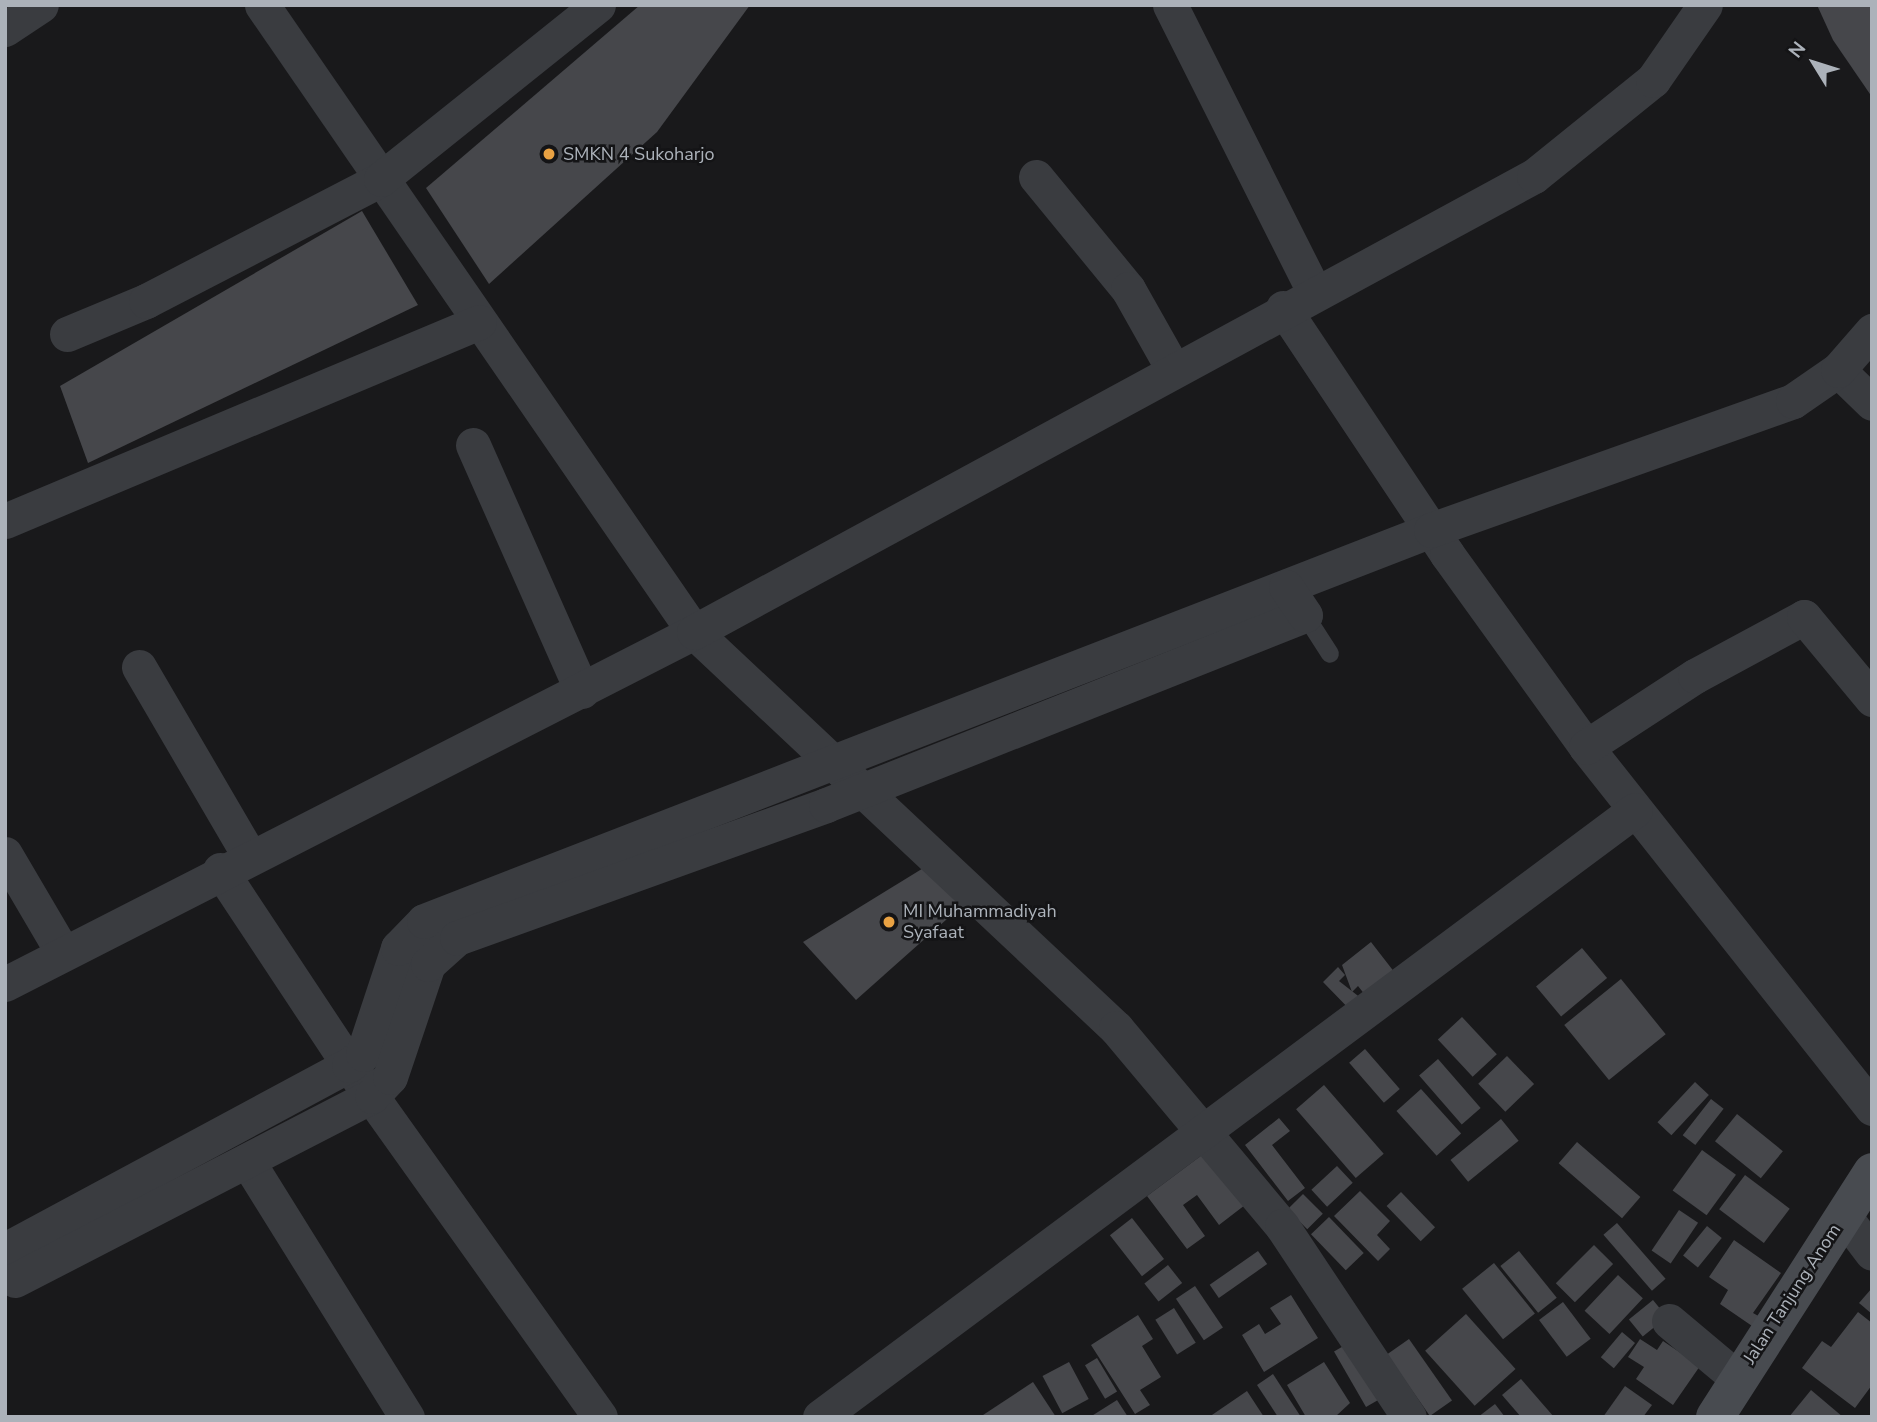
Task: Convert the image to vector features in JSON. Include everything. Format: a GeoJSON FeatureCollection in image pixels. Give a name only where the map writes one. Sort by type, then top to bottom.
{"type":"FeatureCollection","features":[{"type":"Feature","properties":{"kind":"main road","name":"Jalan Tanjung Anom"},"geometry":{"type":"LineString","coordinates":[[1715,1417],[1737,1378],[1872,1172]]}},
{"type":"Feature","properties":{"kind":"street"},"geometry":{"type":"LineString","coordinates":[[5,29],[41,5]]}},
{"type":"Feature","properties":{"kind":"street"},"geometry":{"type":"LineString","coordinates":[[262,5],[694,632],[844,776],[1100,1012],[1209,1133],[1309,1263],[1409,1417]]}},
{"type":"Feature","properties":{"kind":"street"},"geometry":{"type":"LineString","coordinates":[[67,334],[146,301],[381,179],[598,5]]}},
{"type":"Feature","properties":{"kind":"street"},"geometry":{"type":"LineString","coordinates":[[1170,5],[1314,291]]}},
{"type":"Feature","properties":{"kind":"street"},"geometry":{"type":"LineString","coordinates":[[5,984],[235,862],[582,691],[694,632],[1314,291],[1534,176],[1576,146],[1653,80],[1705,5]]}},
{"type":"Feature","properties":{"kind":"street"},"geometry":{"type":"LineString","coordinates":[[1036,177],[1128,289],[1173,369]]}},
{"type":"Feature","properties":{"kind":"street"},"geometry":{"type":"LineString","coordinates":[[1283,309],[1437,540],[1586,747],[1872,1108]]}},
{"type":"Feature","properties":{"kind":"street"},"geometry":{"type":"LineString","coordinates":[[5,521],[479,322]]}},
{"type":"Feature","properties":{"kind":"street"},"geometry":{"type":"LineString","coordinates":[[361,1081],[363,1054],[398,948],[424,921],[844,776],[1296,601],[1437,540],[1793,401],[1856,387],[1872,331]]}},
{"type":"Feature","properties":{"kind":"street"},"geometry":{"type":"LineString","coordinates":[[473,445],[582,691]]}},
{"type":"Feature","properties":{"kind":"street"},"geometry":{"type":"LineString","coordinates":[[1586,747],[1695,676],[1804,617],[1872,699]]}},
{"type":"Feature","properties":{"kind":"street"},"geometry":{"type":"LineString","coordinates":[[139,667],[235,862],[361,1081],[600,1417]]}},
{"type":"Feature","properties":{"kind":"street"},"geometry":{"type":"LineString","coordinates":[[820,1417],[1209,1133],[1635,810]]}},
{"type":"Feature","properties":{"kind":"street"},"geometry":{"type":"LineString","coordinates":[[5,854],[63,953]]}},
{"type":"Feature","properties":{"kind":"street"},"geometry":{"type":"LineString","coordinates":[[10,1265],[248,1162],[361,1081]]}},
{"type":"Feature","properties":{"kind":"street"},"geometry":{"type":"LineString","coordinates":[[10,1265],[361,1081]]}},
{"type":"Feature","properties":{"kind":"street"},"geometry":{"type":"LineString","coordinates":[[248,1162],[407,1417]]}},
{"type":"Feature","properties":{"kind":"street"},"geometry":{"type":"LineString","coordinates":[[1844,1216],[1872,1253]]}},
{"type":"Feature","properties":{"kind":"street"},"geometry":{"type":"LineString","coordinates":[[1669,1321],[1737,1378]]}},
{"type":"Feature","properties":{"kind":"lane"},"geometry":{"type":"LineString","coordinates":[[1296,601],[1330,654]]}},
{"type":"Feature","properties":{"kind":"building","name":"SMKN 4 Sukoharjo"},"geometry":{"type":"Polygon","coordinates":[[[640,5],[750,5],[657,132],[489,284],[426,188],[640,5]]]}},
{"type":"Feature","properties":{"kind":"building"},"geometry":{"type":"Polygon","coordinates":[[[1817,5],[1872,5],[1872,97],[1833,40],[1817,5]]]}},
{"type":"Feature","properties":{"kind":"building"},"geometry":{"type":"Polygon","coordinates":[[[362,211],[418,305],[88,463],[60,386],[362,211]]]}},
{"type":"Feature","properties":{"kind":"building","name":"MI Muhammadiyah Syafaat"},"geometry":{"type":"Polygon","coordinates":[[[925,867],[965,903],[856,1000],[803,942],[925,867]]]}},
{"type":"Feature","properties":{"kind":"building"},"geometry":{"type":"Polygon","coordinates":[[[1371,942],[1402,982],[1373,1005],[1358,986],[1352,992],[1342,965],[1371,942]]]}},
{"type":"Feature","properties":{"kind":"building"},"geometry":{"type":"Polygon","coordinates":[[[1582,948],[1607,978],[1561,1016],[1536,987],[1582,948]]]}},
{"type":"Feature","properties":{"kind":"building"},"geometry":{"type":"Polygon","coordinates":[[[1338,967],[1345,975],[1339,981],[1371,1006],[1358,1018],[1323,982],[1338,967]]]}},
{"type":"Feature","properties":{"kind":"building"},"geometry":{"type":"Polygon","coordinates":[[[1621,979],[1666,1034],[1609,1080],[1564,1025],[1621,979]]]}},
{"type":"Feature","properties":{"kind":"building"},"geometry":{"type":"Polygon","coordinates":[[[1462,1017],[1497,1054],[1473,1077],[1438,1040],[1462,1017]]]}},
{"type":"Feature","properties":{"kind":"building"},"geometry":{"type":"Polygon","coordinates":[[[1365,1049],[1400,1089],[1384,1103],[1349,1063],[1365,1049]]]}},
{"type":"Feature","properties":{"kind":"building"},"geometry":{"type":"Polygon","coordinates":[[[1507,1056],[1534,1084],[1505,1112],[1478,1084],[1507,1056]]]}},
{"type":"Feature","properties":{"kind":"building"},"geometry":{"type":"Polygon","coordinates":[[[1438,1059],[1481,1108],[1462,1124],[1419,1075],[1438,1059]]]}},
{"type":"Feature","properties":{"kind":"building"},"geometry":{"type":"Polygon","coordinates":[[[1695,1082],[1709,1095],[1671,1135],[1657,1122],[1695,1082]]]}},
{"type":"Feature","properties":{"kind":"building"},"geometry":{"type":"Polygon","coordinates":[[[1324,1085],[1384,1154],[1356,1178],[1296,1109],[1324,1085]]]}},
{"type":"Feature","properties":{"kind":"building"},"geometry":{"type":"Polygon","coordinates":[[[1421,1089],[1461,1134],[1437,1156],[1396,1111],[1421,1089]]]}},
{"type":"Feature","properties":{"kind":"building"},"geometry":{"type":"Polygon","coordinates":[[[1711,1099],[1724,1109],[1695,1145],[1683,1135],[1711,1099]]]}},
{"type":"Feature","properties":{"kind":"building"},"geometry":{"type":"Polygon","coordinates":[[[1737,1114],[1783,1151],[1761,1178],[1715,1141],[1737,1114]]]}},
{"type":"Feature","properties":{"kind":"building"},"geometry":{"type":"Polygon","coordinates":[[[1279,1118],[1290,1131],[1272,1145],[1305,1188],[1288,1201],[1245,1145],[1279,1118]]]}},
{"type":"Feature","properties":{"kind":"building"},"geometry":{"type":"Polygon","coordinates":[[[1501,1119],[1519,1141],[1468,1182],[1450,1160],[1501,1119]]]}},
{"type":"Feature","properties":{"kind":"building"},"geometry":{"type":"Polygon","coordinates":[[[1577,1142],[1640,1197],[1622,1218],[1559,1163],[1577,1142]]]}},
{"type":"Feature","properties":{"kind":"building"},"geometry":{"type":"Polygon","coordinates":[[[1702,1150],[1736,1175],[1707,1215],[1673,1190],[1702,1150]]]}},
{"type":"Feature","properties":{"kind":"building"},"geometry":{"type":"Polygon","coordinates":[[[1206,1152],[1245,1205],[1219,1225],[1197,1195],[1183,1205],[1205,1236],[1187,1249],[1147,1196],[1206,1152]]]}},
{"type":"Feature","properties":{"kind":"building"},"geometry":{"type":"Polygon","coordinates":[[[1337,1166],[1353,1183],[1327,1207],[1311,1190],[1337,1166]]]}},
{"type":"Feature","properties":{"kind":"building"},"geometry":{"type":"Polygon","coordinates":[[[1745,1175],[1790,1209],[1764,1243],[1719,1209],[1745,1175]]]}},
{"type":"Feature","properties":{"kind":"building"},"geometry":{"type":"Polygon","coordinates":[[[1360,1191],[1390,1221],[1377,1235],[1390,1249],[1378,1261],[1334,1216],[1360,1191]]]}},
{"type":"Feature","properties":{"kind":"building"},"geometry":{"type":"Polygon","coordinates":[[[1401,1192],[1435,1227],[1421,1241],[1387,1206],[1401,1192]]]}},
{"type":"Feature","properties":{"kind":"building"},"geometry":{"type":"Polygon","coordinates":[[[1303,1194],[1323,1214],[1307,1229],[1287,1210],[1303,1194]]]}},
{"type":"Feature","properties":{"kind":"building"},"geometry":{"type":"Polygon","coordinates":[[[1679,1210],[1698,1223],[1671,1263],[1652,1251],[1679,1210]]]}},
{"type":"Feature","properties":{"kind":"building"},"geometry":{"type":"Polygon","coordinates":[[[1329,1217],[1364,1253],[1346,1270],[1311,1234],[1329,1217]]]}},
{"type":"Feature","properties":{"kind":"building"},"geometry":{"type":"Polygon","coordinates":[[[1132,1218],[1164,1259],[1142,1276],[1110,1235],[1132,1218]]]}},
{"type":"Feature","properties":{"kind":"building"},"geometry":{"type":"Polygon","coordinates":[[[1617,1223],[1666,1279],[1652,1291],[1603,1235],[1617,1223]]]}},
{"type":"Feature","properties":{"kind":"building"},"geometry":{"type":"Polygon","coordinates":[[[1707,1226],[1722,1238],[1698,1267],[1683,1256],[1707,1226]]]}},
{"type":"Feature","properties":{"kind":"building"},"geometry":{"type":"Polygon","coordinates":[[[1734,1240],[1781,1273],[1753,1313],[1762,1318],[1755,1328],[1720,1304],[1728,1290],[1709,1277],[1734,1240]]]}},
{"type":"Feature","properties":{"kind":"building"},"geometry":{"type":"Polygon","coordinates":[[[1594,1245],[1613,1264],[1575,1302],[1556,1283],[1594,1245]]]}},
{"type":"Feature","properties":{"kind":"building"},"geometry":{"type":"Polygon","coordinates":[[[1258,1251],[1267,1264],[1219,1298],[1210,1285],[1258,1251]]]}},
{"type":"Feature","properties":{"kind":"building"},"geometry":{"type":"Polygon","coordinates":[[[1519,1251],[1557,1298],[1538,1313],[1500,1266],[1519,1251]]]}},
{"type":"Feature","properties":{"kind":"building"},"geometry":{"type":"Polygon","coordinates":[[[1494,1263],[1535,1314],[1503,1339],[1462,1289],[1494,1263]]]}},
{"type":"Feature","properties":{"kind":"building"},"geometry":{"type":"Polygon","coordinates":[[[1168,1265],[1182,1283],[1159,1302],[1144,1283],[1168,1265]]]}},
{"type":"Feature","properties":{"kind":"building"},"geometry":{"type":"Polygon","coordinates":[[[1618,1275],[1643,1298],[1609,1334],[1585,1311],[1618,1275]]]}},
{"type":"Feature","properties":{"kind":"building"},"geometry":{"type":"Polygon","coordinates":[[[1195,1286],[1223,1327],[1204,1340],[1176,1299],[1195,1286]]]}},
{"type":"Feature","properties":{"kind":"building"},"geometry":{"type":"Polygon","coordinates":[[[1872,1288],[1872,1314],[1859,1303],[1872,1288]]]}},
{"type":"Feature","properties":{"kind":"building"},"geometry":{"type":"Polygon","coordinates":[[[1291,1295],[1318,1338],[1264,1372],[1242,1335],[1259,1324],[1265,1334],[1281,1324],[1270,1308],[1291,1295]]]}},
{"type":"Feature","properties":{"kind":"building"},"geometry":{"type":"Polygon","coordinates":[[[1653,1300],[1667,1317],[1643,1337],[1629,1320],[1653,1300]]]}},
{"type":"Feature","properties":{"kind":"building"},"geometry":{"type":"Polygon","coordinates":[[[1563,1302],[1591,1339],[1567,1357],[1539,1320],[1563,1302]]]}},
{"type":"Feature","properties":{"kind":"building"},"geometry":{"type":"Polygon","coordinates":[[[1174,1308],[1196,1343],[1177,1354],[1155,1320],[1174,1308]]]}},
{"type":"Feature","properties":{"kind":"building"},"geometry":{"type":"Polygon","coordinates":[[[1858,1312],[1872,1323],[1872,1385],[1855,1408],[1802,1368],[1822,1341],[1831,1347],[1858,1312]]]}},
{"type":"Feature","properties":{"kind":"building"},"geometry":{"type":"Polygon","coordinates":[[[1466,1314],[1516,1369],[1475,1406],[1425,1351],[1466,1314]]]}},
{"type":"Feature","properties":{"kind":"building"},"geometry":{"type":"Polygon","coordinates":[[[1138,1315],[1153,1339],[1142,1346],[1161,1377],[1140,1390],[1150,1405],[1135,1414],[1091,1345],[1138,1315]]]}},
{"type":"Feature","properties":{"kind":"building"},"geometry":{"type":"Polygon","coordinates":[[[1622,1332],[1635,1343],[1614,1368],[1601,1357],[1622,1332]]]}},
{"type":"Feature","properties":{"kind":"building"},"geometry":{"type":"Polygon","coordinates":[[[1409,1339],[1452,1400],[1430,1416],[1387,1354],[1409,1339]]]}},
{"type":"Feature","properties":{"kind":"building"},"geometry":{"type":"Polygon","coordinates":[[[1640,1339],[1657,1350],[1663,1341],[1700,1366],[1673,1405],[1636,1379],[1644,1367],[1628,1357],[1640,1339]]]}},
{"type":"Feature","properties":{"kind":"building"},"geometry":{"type":"Polygon","coordinates":[[[1347,1344],[1379,1399],[1366,1407],[1334,1352],[1347,1344]]]}},
{"type":"Feature","properties":{"kind":"building"},"geometry":{"type":"Polygon","coordinates":[[[1097,1358],[1117,1391],[1105,1399],[1085,1365],[1097,1358]]]}},
{"type":"Feature","properties":{"kind":"building"},"geometry":{"type":"Polygon","coordinates":[[[1069,1362],[1089,1399],[1062,1413],[1043,1376],[1069,1362]]]}},
{"type":"Feature","properties":{"kind":"building"},"geometry":{"type":"Polygon","coordinates":[[[1324,1362],[1350,1403],[1335,1417],[1306,1417],[1287,1385],[1324,1362]]]}},
{"type":"Feature","properties":{"kind":"building"},"geometry":{"type":"Polygon","coordinates":[[[1273,1374],[1301,1417],[1278,1417],[1257,1385],[1273,1374]]]}},
{"type":"Feature","properties":{"kind":"building"},"geometry":{"type":"Polygon","coordinates":[[[1521,1379],[1554,1417],[1521,1417],[1502,1395],[1521,1379]]]}},
{"type":"Feature","properties":{"kind":"building"},"geometry":{"type":"Polygon","coordinates":[[[1033,1382],[1056,1417],[980,1417],[1033,1382]]]}},
{"type":"Feature","properties":{"kind":"building"},"geometry":{"type":"Polygon","coordinates":[[[1625,1386],[1652,1405],[1643,1417],[1603,1417],[1625,1386]]]}},
{"type":"Feature","properties":{"kind":"building"},"geometry":{"type":"Polygon","coordinates":[[[1811,1390],[1843,1417],[1789,1417],[1811,1390]]]}},
{"type":"Feature","properties":{"kind":"building"},"geometry":{"type":"Polygon","coordinates":[[[1247,1391],[1264,1417],[1209,1417],[1247,1391]]]}},
{"type":"Feature","properties":{"kind":"building"},"geometry":{"type":"Polygon","coordinates":[[[1117,1400],[1128,1417],[1090,1417],[1117,1400]]]}},
{"type":"Feature","properties":{"kind":"building"},"geometry":{"type":"Polygon","coordinates":[[[1495,1404],[1505,1417],[1478,1417],[1495,1404]]]}},
{"type":"Feature","properties":{"kind":"place","name":"SMKN 4 Sukoharjo"},"geometry":{"type":"Point","coordinates":[549,154]}},
{"type":"Feature","properties":{"kind":"place","name":"MI Muhammadiyah Syafaat"},"geometry":{"type":"Point","coordinates":[889,922]}}]}
